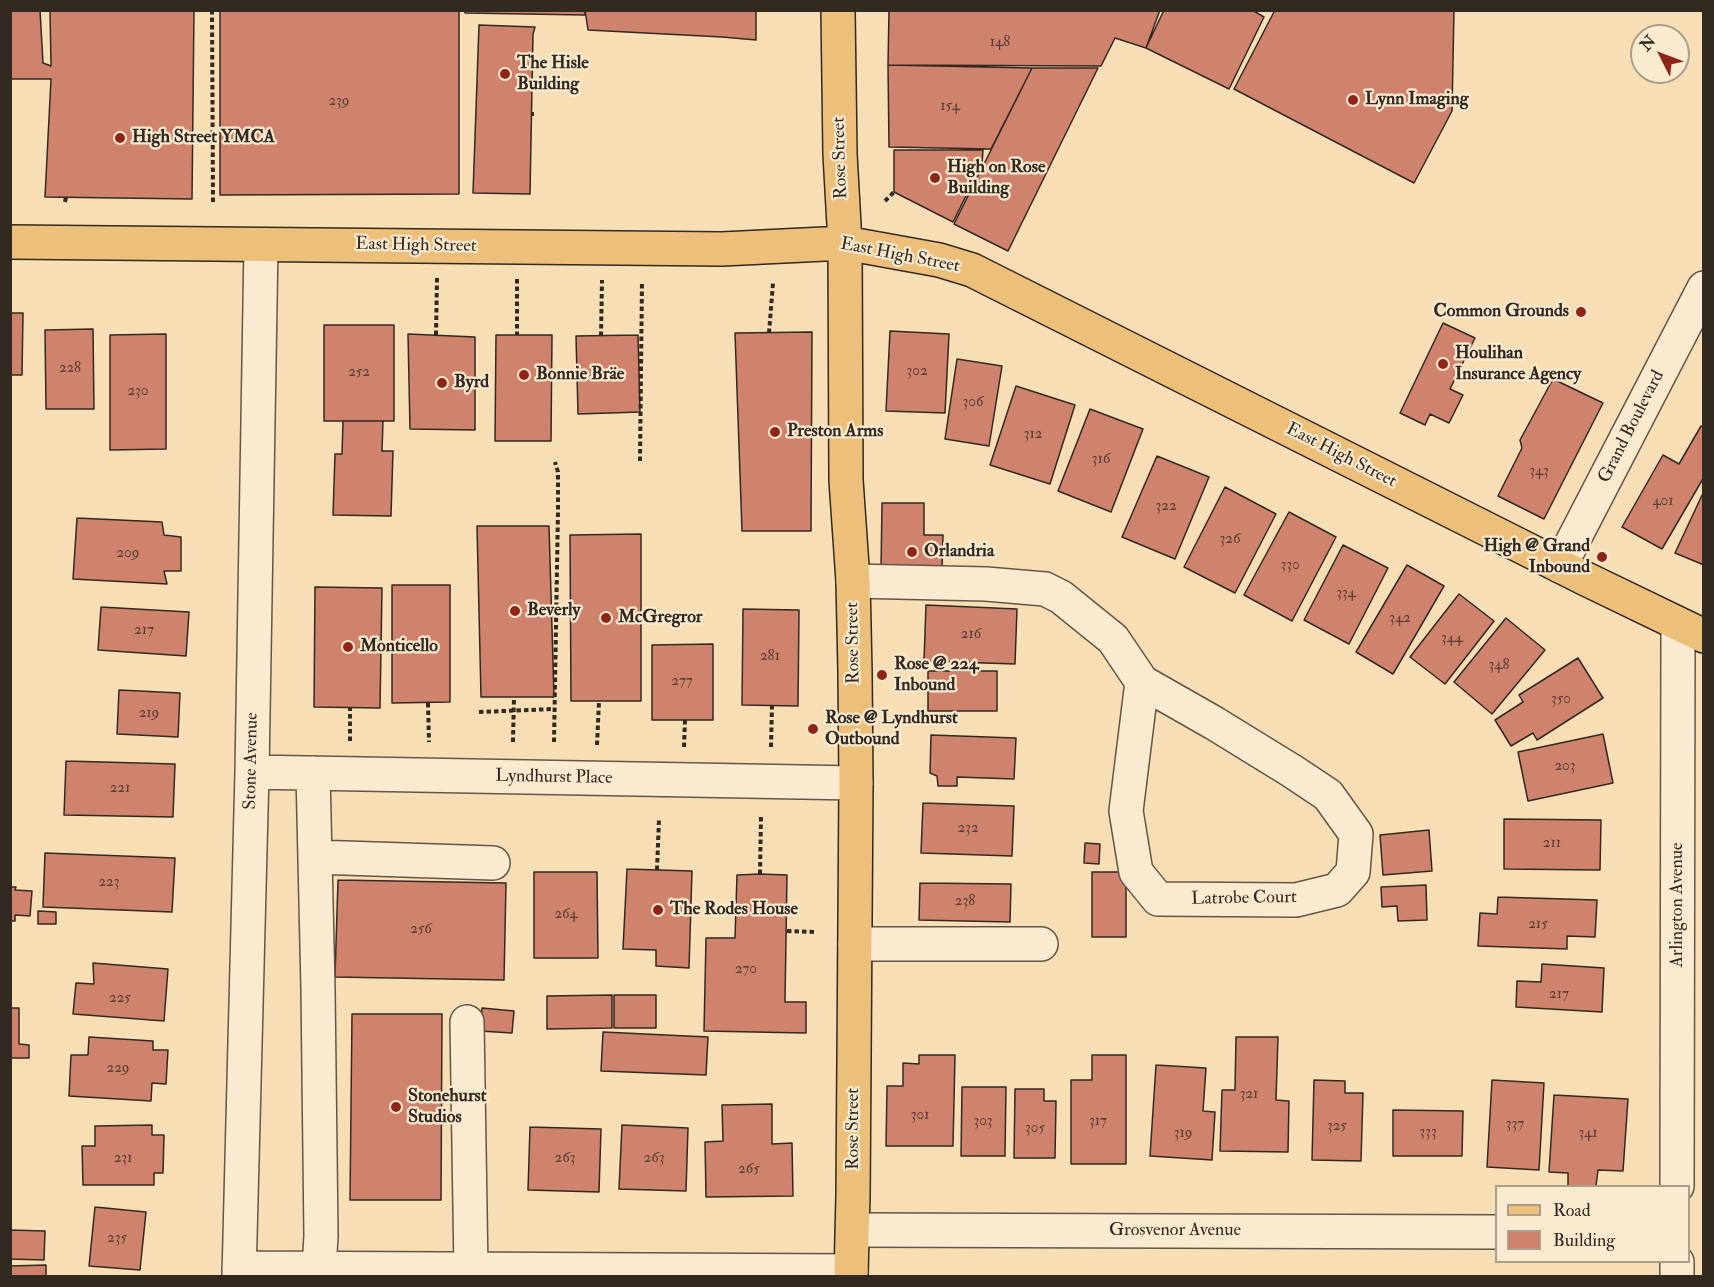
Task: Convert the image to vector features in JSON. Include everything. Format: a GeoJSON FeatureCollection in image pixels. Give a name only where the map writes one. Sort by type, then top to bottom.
{"type":"FeatureCollection","features":[{"type":"Feature","properties":{"kind":"main road","name":"Rose Street"},"geometry":{"type":"LineString","coordinates":[[838,10],[840,154],[845,243],[846,480],[853,581],[856,783],[851,1274]]}},
{"type":"Feature","properties":{"kind":"main road","name":"East High Street"},"geometry":{"type":"LineString","coordinates":[[10,242],[722,249],[845,243],[939,260],[972,270],[1691,630]]}},
{"type":"Feature","properties":{"kind":"street","name":"Stone Avenue"},"geometry":{"type":"LineString","coordinates":[[239,1272],[252,772],[261,245]]}},
{"type":"Feature","properties":{"kind":"street","name":"Grand Boulevard"},"geometry":{"type":"LineString","coordinates":[[1560,566],[1704,288]]}},
{"type":"Feature","properties":{"kind":"street","name":"Latrobe Court"},"geometry":{"type":"LineString","coordinates":[[853,581],[986,584],[1045,589],[1061,597],[1113,639],[1142,682],[1223,728],[1328,795],[1356,834],[1353,872],[1337,890],[1296,900],[1158,899],[1136,872],[1126,811],[1142,682]]}},
{"type":"Feature","properties":{"kind":"street","name":"Arlington Avenue"},"geometry":{"type":"LineString","coordinates":[[1677,1185],[1691,630]]}},
{"type":"Feature","properties":{"kind":"street","name":"Lyndhurst Place"},"geometry":{"type":"LineString","coordinates":[[252,772],[856,783]]}},
{"type":"Feature","properties":{"kind":"street"},"geometry":{"type":"LineString","coordinates":[[312,773],[318,989],[320,1269]]}},
{"type":"Feature","properties":{"kind":"street"},"geometry":{"type":"LineString","coordinates":[[315,857],[493,863]]}},
{"type":"Feature","properties":{"kind":"street"},"geometry":{"type":"LineString","coordinates":[[855,944],[1041,944]]}},
{"type":"Feature","properties":{"kind":"street"},"geometry":{"type":"LineString","coordinates":[[467,1022],[471,1271]]}},
{"type":"Feature","properties":{"kind":"street","name":"Grosvenor Avenue"},"geometry":{"type":"LineString","coordinates":[[853,1230],[1495,1232]]}},
{"type":"Feature","properties":{"kind":"street"},"geometry":{"type":"LineString","coordinates":[[239,1272],[320,1269],[851,1274]]}},
{"type":"Feature","properties":{"kind":"path"},"geometry":{"type":"LineString","coordinates":[[212,10],[213,202]]}},
{"type":"Feature","properties":{"kind":"path"},"geometry":{"type":"LineString","coordinates":[[885,201],[894,192]]}},
{"type":"Feature","properties":{"kind":"path"},"geometry":{"type":"LineString","coordinates":[[436,335],[437,278]]}},
{"type":"Feature","properties":{"kind":"path"},"geometry":{"type":"LineString","coordinates":[[517,279],[517,335]]}},
{"type":"Feature","properties":{"kind":"path"},"geometry":{"type":"LineString","coordinates":[[601,336],[602,280]]}},
{"type":"Feature","properties":{"kind":"path"},"geometry":{"type":"LineString","coordinates":[[640,461],[642,280]]}},
{"type":"Feature","properties":{"kind":"path"},"geometry":{"type":"LineString","coordinates":[[769,333],[773,283]]}},
{"type":"Feature","properties":{"kind":"path"},"geometry":{"type":"LineString","coordinates":[[554,749],[558,510],[558,472],[555,462]]}},
{"type":"Feature","properties":{"kind":"path"},"geometry":{"type":"LineString","coordinates":[[513,748],[514,697]]}},
{"type":"Feature","properties":{"kind":"path"},"geometry":{"type":"LineString","coordinates":[[597,749],[599,701]]}},
{"type":"Feature","properties":{"kind":"path"},"geometry":{"type":"LineString","coordinates":[[771,751],[772,705]]}},
{"type":"Feature","properties":{"kind":"path"},"geometry":{"type":"LineString","coordinates":[[479,712],[554,709]]}},
{"type":"Feature","properties":{"kind":"path"},"geometry":{"type":"LineString","coordinates":[[684,750],[685,720]]}},
{"type":"Feature","properties":{"kind":"path"},"geometry":{"type":"LineString","coordinates":[[760,874],[761,782]]}},
{"type":"Feature","properties":{"kind":"path"},"geometry":{"type":"LineString","coordinates":[[657,870],[659,819]]}},
{"type":"Feature","properties":{"kind":"path"},"geometry":{"type":"LineString","coordinates":[[787,931],[814,932]]}},
{"type":"Feature","properties":{"kind":"building","name":"High Street YMCA"},"geometry":{"type":"Polygon","coordinates":[[[10,10],[40,10],[43,63],[51,66],[50,10],[194,10],[192,199],[45,197],[51,79],[10,79],[10,10]]]}},
{"type":"Feature","properties":{"kind":"building"},"geometry":{"type":"Polygon","coordinates":[[[220,10],[459,10],[459,194],[220,195],[220,10]]]}},
{"type":"Feature","properties":{"kind":"building"},"geometry":{"type":"Polygon","coordinates":[[[465,10],[585,10],[585,15],[465,13],[465,10]]]}},
{"type":"Feature","properties":{"kind":"building"},"geometry":{"type":"Polygon","coordinates":[[[585,10],[756,10],[756,40],[588,30],[585,10]]]}},
{"type":"Feature","properties":{"kind":"building"},"geometry":{"type":"Polygon","coordinates":[[[889,10],[1160,10],[1146,48],[1115,38],[1101,66],[888,65],[889,10]]]}},
{"type":"Feature","properties":{"kind":"building"},"geometry":{"type":"Polygon","coordinates":[[[1164,10],[1252,10],[1264,17],[1229,89],[1146,48],[1164,10]]]}},
{"type":"Feature","properties":{"kind":"building","name":"Lynn Imaging"},"geometry":{"type":"Polygon","coordinates":[[[1275,10],[1454,10],[1452,111],[1414,183],[1234,89],[1275,10]]]}},
{"type":"Feature","properties":{"kind":"building","name":"The Hisle Building"},"geometry":{"type":"Polygon","coordinates":[[[479,25],[535,27],[530,194],[473,193],[479,25]]]}},
{"type":"Feature","properties":{"kind":"building"},"geometry":{"type":"Polygon","coordinates":[[[888,65],[1032,68],[991,149],[889,147],[888,65]]]}},
{"type":"Feature","properties":{"kind":"building"},"geometry":{"type":"Polygon","coordinates":[[[1032,68],[1098,68],[1008,251],[954,224],[1032,68]]]}},
{"type":"Feature","properties":{"kind":"building","name":"High on Rose Building"},"geometry":{"type":"Polygon","coordinates":[[[894,150],[983,150],[982,164],[953,222],[894,192],[894,150]]]}},
{"type":"Feature","properties":{"kind":"building"},"geometry":{"type":"Polygon","coordinates":[[[10,313],[23,313],[22,375],[10,375],[10,313]]]}},
{"type":"Feature","properties":{"kind":"building","name":"Houlihan Insurance Agency"},"geometry":{"type":"Polygon","coordinates":[[[1443,323],[1475,338],[1450,389],[1463,395],[1449,423],[1430,414],[1425,425],[1400,413],[1443,323]]]}},
{"type":"Feature","properties":{"kind":"building"},"geometry":{"type":"Polygon","coordinates":[[[324,325],[394,325],[394,421],[324,421],[324,325]]]}},
{"type":"Feature","properties":{"kind":"building"},"geometry":{"type":"Polygon","coordinates":[[[93,329],[94,409],[46,409],[45,330],[93,329]]]}},
{"type":"Feature","properties":{"kind":"building"},"geometry":{"type":"Polygon","coordinates":[[[890,331],[949,334],[945,413],[886,411],[890,331]]]}},
{"type":"Feature","properties":{"kind":"building","name":"Preston Arms"},"geometry":{"type":"Polygon","coordinates":[[[812,332],[811,531],[742,531],[735,333],[812,332]]]}},
{"type":"Feature","properties":{"kind":"building"},"geometry":{"type":"Polygon","coordinates":[[[166,334],[166,449],[110,450],[110,335],[166,334]]]}},
{"type":"Feature","properties":{"kind":"building","name":"Byrd"},"geometry":{"type":"Polygon","coordinates":[[[408,334],[475,337],[475,430],[410,429],[408,334]]]}},
{"type":"Feature","properties":{"kind":"building","name":"Bonnie Bräe"},"geometry":{"type":"Polygon","coordinates":[[[496,335],[552,335],[551,441],[495,441],[496,335]]]}},
{"type":"Feature","properties":{"kind":"building"},"geometry":{"type":"Polygon","coordinates":[[[638,335],[640,412],[578,414],[576,336],[638,335]]]}},
{"type":"Feature","properties":{"kind":"building"},"geometry":{"type":"Polygon","coordinates":[[[957,359],[1002,366],[989,446],[945,439],[957,359]]]}},
{"type":"Feature","properties":{"kind":"building"},"geometry":{"type":"Polygon","coordinates":[[[1553,379],[1603,403],[1544,519],[1498,496],[1522,448],[1520,440],[1553,379]]]}},
{"type":"Feature","properties":{"kind":"building"},"geometry":{"type":"Polygon","coordinates":[[[1016,386],[1075,405],[1050,484],[990,465],[1016,386]]]}},
{"type":"Feature","properties":{"kind":"building"},"geometry":{"type":"Polygon","coordinates":[[[1090,409],[1143,429],[1111,512],[1058,491],[1090,409]]]}},
{"type":"Feature","properties":{"kind":"building"},"geometry":{"type":"Polygon","coordinates":[[[343,421],[383,421],[382,451],[393,451],[391,516],[333,515],[335,454],[342,454],[343,421]]]}},
{"type":"Feature","properties":{"kind":"building"},"geometry":{"type":"Polygon","coordinates":[[[1701,426],[1704,427],[1704,477],[1662,549],[1622,527],[1663,455],[1679,464],[1701,426]]]}},
{"type":"Feature","properties":{"kind":"building"},"geometry":{"type":"Polygon","coordinates":[[[1157,456],[1209,477],[1175,559],[1122,537],[1157,456]]]}},
{"type":"Feature","properties":{"kind":"building"},"geometry":{"type":"Polygon","coordinates":[[[1225,487],[1276,514],[1235,593],[1184,567],[1225,487]]]}},
{"type":"Feature","properties":{"kind":"building"},"geometry":{"type":"Polygon","coordinates":[[[1704,491],[1704,565],[1675,553],[1704,491]]]}},
{"type":"Feature","properties":{"kind":"building","name":"Orlandria"},"geometry":{"type":"Polygon","coordinates":[[[882,503],[924,503],[924,535],[943,535],[942,569],[881,569],[882,503]]]}},
{"type":"Feature","properties":{"kind":"building"},"geometry":{"type":"Polygon","coordinates":[[[1289,512],[1336,537],[1292,621],[1244,595],[1289,512]]]}},
{"type":"Feature","properties":{"kind":"building"},"geometry":{"type":"Polygon","coordinates":[[[77,518],[162,522],[164,535],[181,537],[181,571],[164,571],[167,584],[73,579],[77,518]]]}},
{"type":"Feature","properties":{"kind":"building","name":"Beverly"},"geometry":{"type":"Polygon","coordinates":[[[477,526],[549,526],[554,697],[481,697],[477,526]]]}},
{"type":"Feature","properties":{"kind":"building","name":"McGregror"},"geometry":{"type":"Polygon","coordinates":[[[641,534],[641,701],[571,701],[570,535],[641,534]]]}},
{"type":"Feature","properties":{"kind":"building"},"geometry":{"type":"Polygon","coordinates":[[[1343,545],[1388,568],[1349,644],[1304,620],[1343,545]]]}},
{"type":"Feature","properties":{"kind":"building"},"geometry":{"type":"Polygon","coordinates":[[[1407,565],[1444,586],[1393,674],[1356,652],[1407,565]]]}},
{"type":"Feature","properties":{"kind":"building"},"geometry":{"type":"Polygon","coordinates":[[[392,585],[450,585],[450,702],[392,703],[392,585]]]}},
{"type":"Feature","properties":{"kind":"building","name":"Monticello"},"geometry":{"type":"Polygon","coordinates":[[[315,587],[382,588],[380,708],[314,707],[315,587]]]}},
{"type":"Feature","properties":{"kind":"building"},"geometry":{"type":"Polygon","coordinates":[[[1459,594],[1494,621],[1445,684],[1410,657],[1459,594]]]}},
{"type":"Feature","properties":{"kind":"building"},"geometry":{"type":"Polygon","coordinates":[[[926,605],[1017,609],[1015,664],[924,661],[926,605]]]}},
{"type":"Feature","properties":{"kind":"building"},"geometry":{"type":"Polygon","coordinates":[[[101,607],[189,612],[186,656],[98,650],[101,607]]]}},
{"type":"Feature","properties":{"kind":"building"},"geometry":{"type":"Polygon","coordinates":[[[743,609],[799,610],[798,706],[742,705],[743,609]]]}},
{"type":"Feature","properties":{"kind":"building"},"geometry":{"type":"Polygon","coordinates":[[[1506,618],[1545,650],[1492,714],[1454,682],[1506,618]]]}},
{"type":"Feature","properties":{"kind":"building"},"geometry":{"type":"Polygon","coordinates":[[[713,644],[713,720],[652,720],[652,645],[713,644]]]}},
{"type":"Feature","properties":{"kind":"building"},"geometry":{"type":"Polygon","coordinates":[[[1578,658],[1603,698],[1537,740],[1533,733],[1511,746],[1495,720],[1523,702],[1519,695],[1578,658]]]}},
{"type":"Feature","properties":{"kind":"building"},"geometry":{"type":"Polygon","coordinates":[[[928,671],[997,671],[997,711],[928,711],[928,671]]]}},
{"type":"Feature","properties":{"kind":"building"},"geometry":{"type":"Polygon","coordinates":[[[119,690],[180,693],[178,737],[117,734],[119,690]]]}},
{"type":"Feature","properties":{"kind":"building"},"geometry":{"type":"Polygon","coordinates":[[[1603,734],[1613,783],[1528,801],[1518,752],[1603,734]]]}},
{"type":"Feature","properties":{"kind":"building"},"geometry":{"type":"Polygon","coordinates":[[[931,735],[1016,738],[1014,779],[957,777],[957,786],[938,786],[937,776],[930,773],[931,735]]]}},
{"type":"Feature","properties":{"kind":"building"},"geometry":{"type":"Polygon","coordinates":[[[66,761],[175,764],[173,817],[64,815],[66,761]]]}},
{"type":"Feature","properties":{"kind":"building"},"geometry":{"type":"Polygon","coordinates":[[[923,803],[1014,806],[1012,856],[921,853],[923,803]]]}},
{"type":"Feature","properties":{"kind":"building"},"geometry":{"type":"Polygon","coordinates":[[[1504,819],[1601,820],[1600,870],[1504,869],[1504,819]]]}},
{"type":"Feature","properties":{"kind":"building"},"geometry":{"type":"Polygon","coordinates":[[[1429,830],[1432,871],[1383,875],[1380,835],[1429,830]]]}},
{"type":"Feature","properties":{"kind":"building"},"geometry":{"type":"Polygon","coordinates":[[[1085,843],[1100,844],[1099,864],[1084,863],[1085,843]]]}},
{"type":"Feature","properties":{"kind":"building"},"geometry":{"type":"Polygon","coordinates":[[[45,853],[175,858],[172,912],[43,907],[45,853]]]}},
{"type":"Feature","properties":{"kind":"building","name":"The Rodes House"},"geometry":{"type":"Polygon","coordinates":[[[627,869],[692,871],[689,968],[656,966],[656,950],[623,949],[627,869]]]}},
{"type":"Feature","properties":{"kind":"building"},"geometry":{"type":"Polygon","coordinates":[[[534,872],[597,872],[598,958],[534,958],[534,872]]]}},
{"type":"Feature","properties":{"kind":"building"},"geometry":{"type":"Polygon","coordinates":[[[1092,872],[1126,872],[1126,937],[1092,937],[1092,872]]]}},
{"type":"Feature","properties":{"kind":"building"},"geometry":{"type":"Polygon","coordinates":[[[737,875],[787,875],[785,1002],[806,1002],[806,1033],[704,1031],[706,938],[735,938],[737,875]]]}},
{"type":"Feature","properties":{"kind":"building"},"geometry":{"type":"Polygon","coordinates":[[[338,880],[506,883],[504,980],[335,977],[338,880]]]}},
{"type":"Feature","properties":{"kind":"building"},"geometry":{"type":"Polygon","coordinates":[[[920,883],[1011,884],[1010,922],[919,920],[920,883]]]}},
{"type":"Feature","properties":{"kind":"building"},"geometry":{"type":"Polygon","coordinates":[[[1426,885],[1427,920],[1398,921],[1397,906],[1382,907],[1381,887],[1426,885]]]}},
{"type":"Feature","properties":{"kind":"building"},"geometry":{"type":"Polygon","coordinates":[[[10,887],[16,887],[15,890],[32,891],[30,916],[15,915],[15,921],[10,921],[10,887]]]}},
{"type":"Feature","properties":{"kind":"building"},"geometry":{"type":"Polygon","coordinates":[[[1498,897],[1597,900],[1595,937],[1567,936],[1567,949],[1478,946],[1480,913],[1497,914],[1498,897]]]}},
{"type":"Feature","properties":{"kind":"building"},"geometry":{"type":"Polygon","coordinates":[[[38,911],[56,912],[56,924],[38,924],[38,911]]]}},
{"type":"Feature","properties":{"kind":"building"},"geometry":{"type":"Polygon","coordinates":[[[93,963],[168,969],[164,1021],[73,1014],[76,983],[94,984],[93,963]]]}},
{"type":"Feature","properties":{"kind":"building"},"geometry":{"type":"Polygon","coordinates":[[[1542,964],[1604,968],[1602,1012],[1516,1007],[1517,981],[1541,982],[1542,964]]]}},
{"type":"Feature","properties":{"kind":"building"},"geometry":{"type":"Polygon","coordinates":[[[612,995],[612,1028],[547,1029],[547,996],[612,995]]]}},
{"type":"Feature","properties":{"kind":"building"},"geometry":{"type":"Polygon","coordinates":[[[614,995],[656,995],[656,1028],[614,1028],[614,995]]]}},
{"type":"Feature","properties":{"kind":"building"},"geometry":{"type":"Polygon","coordinates":[[[10,1008],[19,1008],[19,1044],[29,1045],[29,1058],[10,1058],[10,1008]]]}},
{"type":"Feature","properties":{"kind":"building"},"geometry":{"type":"Polygon","coordinates":[[[482,1008],[514,1011],[512,1033],[480,1031],[482,1008]]]}},
{"type":"Feature","properties":{"kind":"building","name":"Stonehurst Studios"},"geometry":{"type":"Polygon","coordinates":[[[352,1014],[442,1014],[441,1200],[350,1200],[352,1014]]]}},
{"type":"Feature","properties":{"kind":"building"},"geometry":{"type":"Polygon","coordinates":[[[603,1032],[708,1037],[706,1075],[601,1071],[603,1032]]]}},
{"type":"Feature","properties":{"kind":"building"},"geometry":{"type":"Polygon","coordinates":[[[89,1037],[153,1041],[153,1050],[168,1050],[166,1084],[152,1083],[151,1101],[69,1096],[71,1055],[88,1055],[89,1037]]]}},
{"type":"Feature","properties":{"kind":"building"},"geometry":{"type":"Polygon","coordinates":[[[1236,1037],[1278,1037],[1276,1100],[1289,1101],[1288,1152],[1220,1151],[1222,1090],[1235,1090],[1236,1037]]]}},
{"type":"Feature","properties":{"kind":"building"},"geometry":{"type":"Polygon","coordinates":[[[919,1055],[955,1055],[953,1146],[886,1146],[887,1086],[903,1086],[903,1063],[919,1064],[919,1055]]]}},
{"type":"Feature","properties":{"kind":"building"},"geometry":{"type":"Polygon","coordinates":[[[1092,1055],[1126,1055],[1126,1164],[1071,1164],[1071,1080],[1092,1080],[1092,1055]]]}},
{"type":"Feature","properties":{"kind":"building"},"geometry":{"type":"Polygon","coordinates":[[[1156,1065],[1206,1068],[1203,1111],[1215,1112],[1212,1160],[1150,1156],[1156,1065]]]}},
{"type":"Feature","properties":{"kind":"building"},"geometry":{"type":"Polygon","coordinates":[[[1314,1080],[1345,1081],[1345,1093],[1363,1093],[1361,1161],[1312,1160],[1314,1080]]]}},
{"type":"Feature","properties":{"kind":"building"},"geometry":{"type":"Polygon","coordinates":[[[1492,1080],[1544,1083],[1539,1170],[1487,1167],[1492,1080]]]}},
{"type":"Feature","properties":{"kind":"building"},"geometry":{"type":"Polygon","coordinates":[[[962,1087],[1006,1087],[1005,1156],[961,1156],[962,1087]]]}},
{"type":"Feature","properties":{"kind":"building"},"geometry":{"type":"Polygon","coordinates":[[[1015,1089],[1044,1089],[1044,1101],[1056,1101],[1055,1158],[1014,1158],[1015,1089]]]}},
{"type":"Feature","properties":{"kind":"building"},"geometry":{"type":"Polygon","coordinates":[[[1554,1095],[1628,1099],[1623,1171],[1598,1170],[1596,1185],[1568,1185],[1568,1173],[1549,1172],[1554,1095]]]}},
{"type":"Feature","properties":{"kind":"building"},"geometry":{"type":"Polygon","coordinates":[[[772,1104],[772,1144],[792,1143],[793,1196],[706,1197],[705,1142],[723,1141],[722,1105],[772,1104]]]}},
{"type":"Feature","properties":{"kind":"building"},"geometry":{"type":"Polygon","coordinates":[[[1393,1110],[1463,1111],[1462,1156],[1393,1156],[1393,1110]]]}},
{"type":"Feature","properties":{"kind":"building"},"geometry":{"type":"Polygon","coordinates":[[[152,1125],[152,1135],[164,1135],[163,1173],[154,1173],[154,1185],[83,1185],[82,1146],[95,1146],[95,1126],[152,1125]]]}},
{"type":"Feature","properties":{"kind":"building"},"geometry":{"type":"Polygon","coordinates":[[[622,1125],[688,1128],[686,1191],[619,1189],[622,1125]]]}},
{"type":"Feature","properties":{"kind":"building"},"geometry":{"type":"Polygon","coordinates":[[[530,1127],[601,1129],[599,1192],[528,1190],[530,1127]]]}},
{"type":"Feature","properties":{"kind":"building"},"geometry":{"type":"Polygon","coordinates":[[[95,1207],[146,1212],[140,1270],[89,1266],[95,1207]]]}},
{"type":"Feature","properties":{"kind":"building"},"geometry":{"type":"Polygon","coordinates":[[[10,1230],[45,1231],[44,1260],[10,1259],[10,1230]]]}},
{"type":"Feature","properties":{"kind":"building"},"geometry":{"type":"Polygon","coordinates":[[[46,1265],[46,1276],[10,1276],[10,1266],[46,1265]]]}},
{"type":"Feature","properties":{"kind":"place","name":"The Hisle Building"},"geometry":{"type":"Point","coordinates":[505,74]}},
{"type":"Feature","properties":{"kind":"place","name":"Lynn Imaging"},"geometry":{"type":"Point","coordinates":[1353,100]}},
{"type":"Feature","properties":{"kind":"place","name":"High Street YMCA"},"geometry":{"type":"Point","coordinates":[120,138]}},
{"type":"Feature","properties":{"kind":"place","name":"High on Rose Building"},"geometry":{"type":"Point","coordinates":[935,178]}},
{"type":"Feature","properties":{"kind":"place","name":"Common Grounds"},"geometry":{"type":"Point","coordinates":[1581,312]}},
{"type":"Feature","properties":{"kind":"place","name":"Houlihan Insurance Agency"},"geometry":{"type":"Point","coordinates":[1443,364]}},
{"type":"Feature","properties":{"kind":"place","name":"Bonnie Bräe"},"geometry":{"type":"Point","coordinates":[524,375]}},
{"type":"Feature","properties":{"kind":"place","name":"Byrd"},"geometry":{"type":"Point","coordinates":[442,383]}},
{"type":"Feature","properties":{"kind":"place","name":"Preston Arms"},"geometry":{"type":"Point","coordinates":[775,432]}},
{"type":"Feature","properties":{"kind":"place","name":"Orlandria"},"geometry":{"type":"Point","coordinates":[912,552]}},
{"type":"Feature","properties":{"kind":"place","name":"High @ Grand Inbound"},"geometry":{"type":"Point","coordinates":[1602,557]}},
{"type":"Feature","properties":{"kind":"place","name":"Beverly"},"geometry":{"type":"Point","coordinates":[515,611]}},
{"type":"Feature","properties":{"kind":"place","name":"McGregror"},"geometry":{"type":"Point","coordinates":[606,618]}},
{"type":"Feature","properties":{"kind":"place","name":"Monticello"},"geometry":{"type":"Point","coordinates":[348,647]}},
{"type":"Feature","properties":{"kind":"place","name":"Rose @ 224 Inbound"},"geometry":{"type":"Point","coordinates":[882,675]}},
{"type":"Feature","properties":{"kind":"place","name":"Rose @ Lyndhurst Outbound"},"geometry":{"type":"Point","coordinates":[813,729]}},
{"type":"Feature","properties":{"kind":"place","name":"The Rodes House"},"geometry":{"type":"Point","coordinates":[658,910]}},
{"type":"Feature","properties":{"kind":"place","name":"Stonehurst Studios"},"geometry":{"type":"Point","coordinates":[396,1107]}}]}
